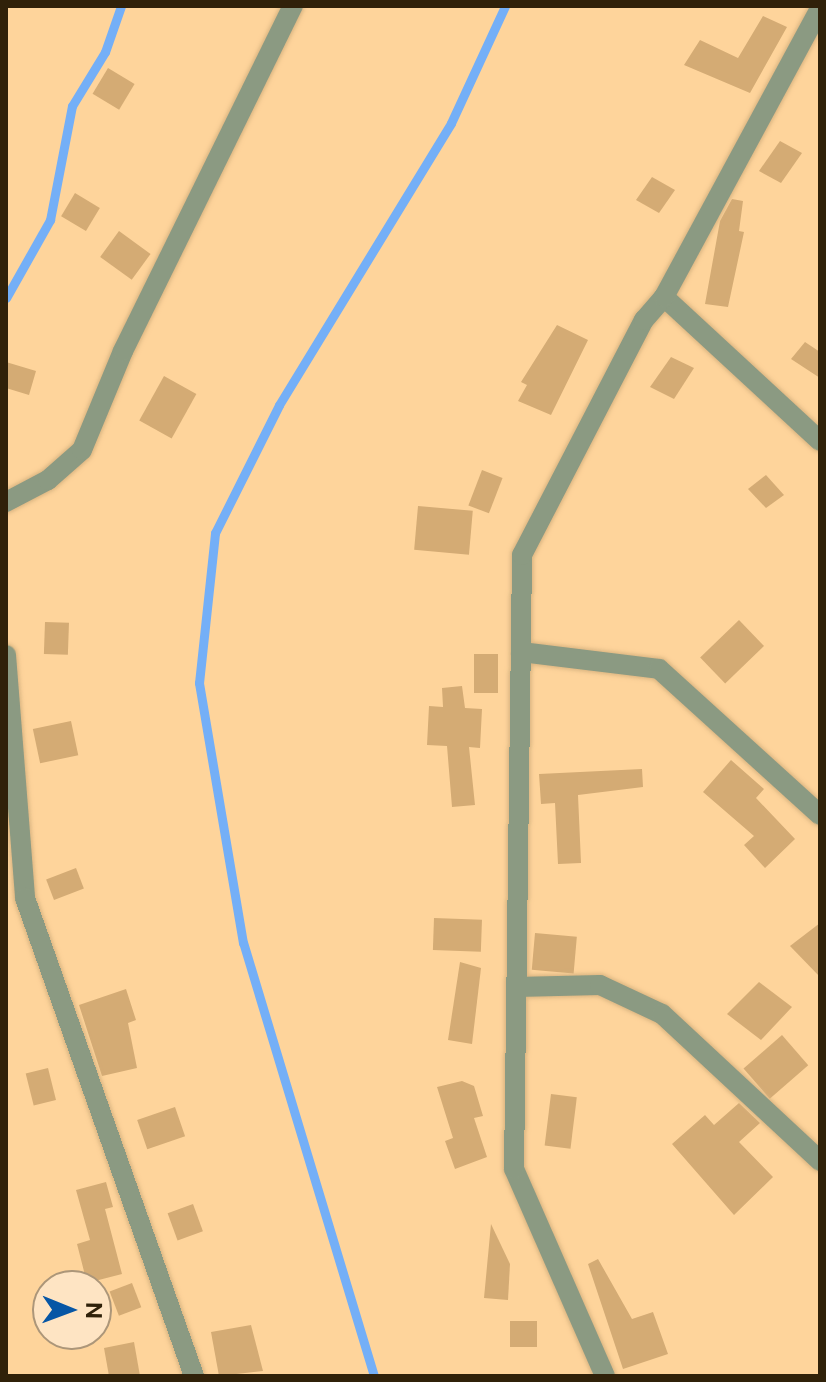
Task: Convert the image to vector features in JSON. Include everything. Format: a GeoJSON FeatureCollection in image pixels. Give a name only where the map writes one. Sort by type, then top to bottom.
{"type":"FeatureCollection","features":[{"type":"Feature","properties":{"kind":"street"},"geometry":{"type":"LineString","coordinates":[[6,502],[48,480],[82,450],[123,351],[293,6]]}},
{"type":"Feature","properties":{"kind":"street"},"geometry":{"type":"LineString","coordinates":[[605,1376],[514,1169],[522,555],[644,320],[664,297],[820,9]]}},
{"type":"Feature","properties":{"kind":"street"},"geometry":{"type":"LineString","coordinates":[[664,297],[820,441]]}},
{"type":"Feature","properties":{"kind":"street"},"geometry":{"type":"LineString","coordinates":[[521,652],[659,669],[820,815]]}},
{"type":"Feature","properties":{"kind":"street"},"geometry":{"type":"LineString","coordinates":[[6,655],[25,898],[194,1376]]}},
{"type":"Feature","properties":{"kind":"street"},"geometry":{"type":"LineString","coordinates":[[516,987],[600,985],[662,1014],[820,1161]]}},
{"type":"Feature","properties":{"kind":"building"},"geometry":{"type":"Polygon","coordinates":[[[763,16],[787,27],[750,93],[684,65],[700,40],[738,58],[763,16]]]}},
{"type":"Feature","properties":{"kind":"building"},"geometry":{"type":"Polygon","coordinates":[[[108,68],[135,84],[119,110],[93,94],[108,68]]]}},
{"type":"Feature","properties":{"kind":"building"},"geometry":{"type":"Polygon","coordinates":[[[780,141],[802,153],[781,183],[759,171],[780,141]]]}},
{"type":"Feature","properties":{"kind":"building"},"geometry":{"type":"Polygon","coordinates":[[[652,177],[675,190],[659,213],[636,200],[652,177]]]}},
{"type":"Feature","properties":{"kind":"building"},"geometry":{"type":"Polygon","coordinates":[[[75,193],[100,208],[86,231],[61,216],[75,193]]]}},
{"type":"Feature","properties":{"kind":"building"},"geometry":{"type":"Polygon","coordinates":[[[732,199],[743,201],[739,231],[744,232],[728,307],[705,304],[720,221],[732,199]]]}},
{"type":"Feature","properties":{"kind":"building"},"geometry":{"type":"Polygon","coordinates":[[[119,231],[151,254],[132,280],[100,257],[119,231]]]}},
{"type":"Feature","properties":{"kind":"building"},"geometry":{"type":"Polygon","coordinates":[[[557,325],[588,340],[551,415],[518,401],[527,385],[521,382],[557,325]]]}},
{"type":"Feature","properties":{"kind":"building"},"geometry":{"type":"Polygon","coordinates":[[[805,342],[820,352],[820,378],[791,359],[805,342]]]}},
{"type":"Feature","properties":{"kind":"building"},"geometry":{"type":"Polygon","coordinates":[[[671,357],[694,368],[674,399],[650,387],[671,357]]]}},
{"type":"Feature","properties":{"kind":"building"},"geometry":{"type":"Polygon","coordinates":[[[6,362],[36,371],[29,395],[6,388],[6,362]]]}},
{"type":"Feature","properties":{"kind":"building"},"geometry":{"type":"Polygon","coordinates":[[[164,376],[196,394],[172,439],[139,421],[164,376]]]}},
{"type":"Feature","properties":{"kind":"building"},"geometry":{"type":"Polygon","coordinates":[[[482,470],[503,478],[489,513],[468,505],[482,470]]]}},
{"type":"Feature","properties":{"kind":"building"},"geometry":{"type":"Polygon","coordinates":[[[766,475],[784,495],[766,508],[748,489],[766,475]]]}},
{"type":"Feature","properties":{"kind":"building"},"geometry":{"type":"Polygon","coordinates":[[[418,506],[473,511],[469,555],[414,550],[418,506]]]}},
{"type":"Feature","properties":{"kind":"building"},"geometry":{"type":"Polygon","coordinates":[[[739,620],[764,646],[725,683],[700,658],[739,620]]]}},
{"type":"Feature","properties":{"kind":"building"},"geometry":{"type":"Polygon","coordinates":[[[45,622],[69,623],[68,655],[44,654],[45,622]]]}},
{"type":"Feature","properties":{"kind":"building"},"geometry":{"type":"Polygon","coordinates":[[[474,654],[498,654],[498,693],[474,693],[474,654]]]}},
{"type":"Feature","properties":{"kind":"building"},"geometry":{"type":"Polygon","coordinates":[[[462,686],[465,708],[482,709],[480,748],[469,747],[475,805],[452,807],[447,746],[427,745],[429,706],[443,707],[442,688],[462,686]]]}},
{"type":"Feature","properties":{"kind":"building"},"geometry":{"type":"Polygon","coordinates":[[[71,721],[78,755],[40,763],[33,729],[71,721]]]}},
{"type":"Feature","properties":{"kind":"building"},"geometry":{"type":"Polygon","coordinates":[[[731,760],[764,789],[756,798],[795,839],[765,868],[744,845],[754,836],[703,792],[731,760]]]}},
{"type":"Feature","properties":{"kind":"building"},"geometry":{"type":"Polygon","coordinates":[[[642,769],[643,787],[578,795],[581,863],[558,864],[555,803],[541,804],[539,774],[642,769]]]}},
{"type":"Feature","properties":{"kind":"building"},"geometry":{"type":"Polygon","coordinates":[[[76,868],[84,889],[54,900],[46,879],[76,868]]]}},
{"type":"Feature","properties":{"kind":"building"},"geometry":{"type":"Polygon","coordinates":[[[434,918],[482,920],[481,952],[433,950],[434,918]]]}},
{"type":"Feature","properties":{"kind":"building"},"geometry":{"type":"Polygon","coordinates":[[[820,923],[820,977],[790,946],[820,923]]]}},
{"type":"Feature","properties":{"kind":"building"},"geometry":{"type":"Polygon","coordinates":[[[535,933],[577,937],[574,974],[532,970],[535,933]]]}},
{"type":"Feature","properties":{"kind":"building"},"geometry":{"type":"Polygon","coordinates":[[[460,962],[481,968],[472,1044],[448,1040],[460,962]]]}},
{"type":"Feature","properties":{"kind":"building"},"geometry":{"type":"Polygon","coordinates":[[[759,982],[792,1007],[761,1040],[727,1014],[759,982]]]}},
{"type":"Feature","properties":{"kind":"building"},"geometry":{"type":"Polygon","coordinates":[[[126,989],[136,1020],[128,1023],[137,1068],[102,1076],[79,1005],[126,989]]]}},
{"type":"Feature","properties":{"kind":"building"},"geometry":{"type":"Polygon","coordinates":[[[782,1035],[808,1065],[770,1099],[744,1068],[782,1035]]]}},
{"type":"Feature","properties":{"kind":"building"},"geometry":{"type":"Polygon","coordinates":[[[48,1068],[56,1100],[34,1106],[26,1074],[48,1068]]]}},
{"type":"Feature","properties":{"kind":"building"},"geometry":{"type":"Polygon","coordinates":[[[462,1081],[474,1086],[483,1116],[474,1118],[487,1157],[455,1169],[445,1141],[453,1138],[437,1087],[462,1081]]]}},
{"type":"Feature","properties":{"kind":"building"},"geometry":{"type":"Polygon","coordinates":[[[551,1094],[577,1097],[570,1149],[545,1146],[551,1094]]]}},
{"type":"Feature","properties":{"kind":"building"},"geometry":{"type":"Polygon","coordinates":[[[739,1103],[760,1123],[739,1142],[773,1177],[734,1215],[672,1144],[705,1115],[714,1125],[739,1103]]]}},
{"type":"Feature","properties":{"kind":"building"},"geometry":{"type":"Polygon","coordinates":[[[175,1107],[185,1136],[147,1149],[137,1120],[175,1107]]]}},
{"type":"Feature","properties":{"kind":"building"},"geometry":{"type":"Polygon","coordinates":[[[106,1182],[113,1207],[105,1209],[122,1274],[112,1277],[112,1270],[84,1270],[77,1244],[90,1240],[76,1190],[106,1182]]]}},
{"type":"Feature","properties":{"kind":"building"},"geometry":{"type":"Polygon","coordinates":[[[193,1204],[203,1231],[178,1240],[168,1213],[193,1204]]]}},
{"type":"Feature","properties":{"kind":"building"},"geometry":{"type":"Polygon","coordinates":[[[491,1224],[510,1264],[508,1300],[484,1298],[491,1224]]]}},
{"type":"Feature","properties":{"kind":"building"},"geometry":{"type":"Polygon","coordinates":[[[598,1259],[632,1319],[653,1312],[668,1354],[623,1369],[588,1264],[598,1259]]]}},
{"type":"Feature","properties":{"kind":"building"},"geometry":{"type":"Polygon","coordinates":[[[132,1283],[141,1307],[119,1316],[112,1291],[132,1283]]]}},
{"type":"Feature","properties":{"kind":"building"},"geometry":{"type":"Polygon","coordinates":[[[510,1321],[537,1321],[537,1347],[510,1347],[510,1321]]]}},
{"type":"Feature","properties":{"kind":"building"},"geometry":{"type":"Polygon","coordinates":[[[251,1325],[263,1371],[219,1376],[211,1332],[251,1325]]]}},
{"type":"Feature","properties":{"kind":"building"},"geometry":{"type":"Polygon","coordinates":[[[134,1342],[140,1376],[109,1376],[104,1350],[112,1350],[112,1346],[134,1342]]]}},
{"type":"Feature","properties":{"kind":"waterway"},"geometry":{"type":"LineString","coordinates":[[6,298],[50,220],[72,106],[105,52],[121,6]]}},
{"type":"Feature","properties":{"kind":"waterway"},"geometry":{"type":"LineString","coordinates":[[374,1376],[243,943],[199,683],[215,533],[279,405],[451,123],[505,6]]}}]}
